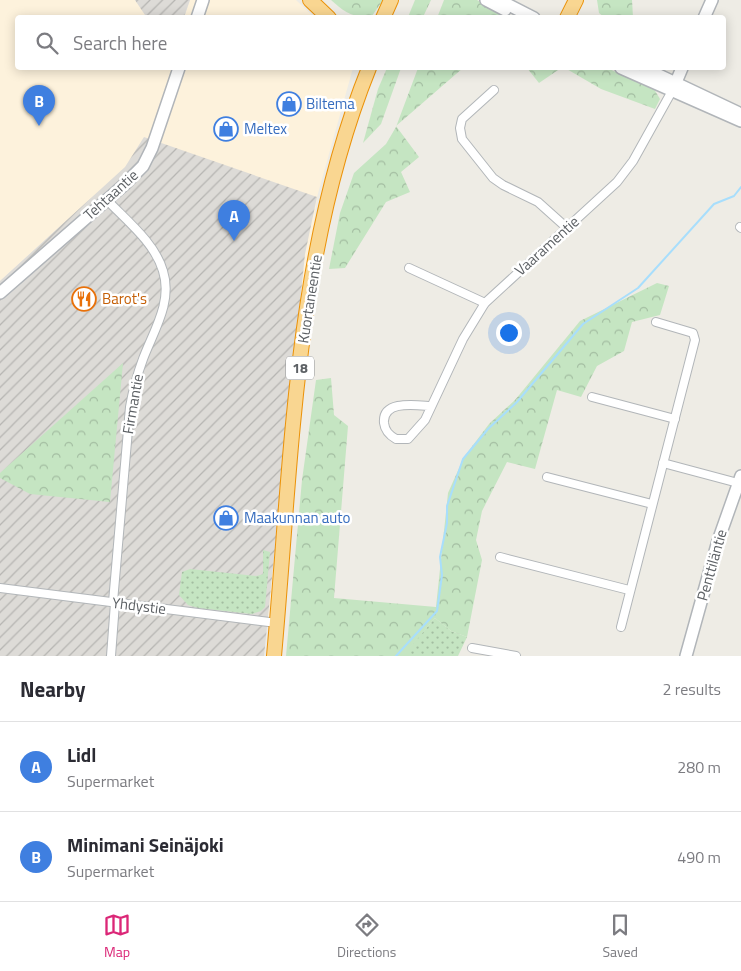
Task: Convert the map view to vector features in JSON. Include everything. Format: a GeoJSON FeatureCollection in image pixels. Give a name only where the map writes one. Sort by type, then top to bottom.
{"type":"FeatureCollection","features":[{"type":"Feature","properties":{"kind":"highway"},"geometry":{"type":"LineString","coordinates":[[310,0],[326,15]]}},
{"type":"Feature","properties":{"kind":"highway"},"geometry":{"type":"LineString","coordinates":[[384,15],[391,0]]}},
{"type":"Feature","properties":{"kind":"highway"},"geometry":{"type":"LineString","coordinates":[[392,15],[398,0]]}},
{"type":"Feature","properties":{"kind":"highway"},"geometry":{"type":"LineString","coordinates":[[568,15],[576,0]]}},
{"type":"Feature","properties":{"kind":"highway"},"geometry":{"type":"LineString","coordinates":[[362,86],[364,70]]}},
{"type":"Feature","properties":{"kind":"highway","name":"Kuortaneentie"},"geometry":{"type":"LineString","coordinates":[[274,656],[304,329],[325,212],[362,86],[369,70]]}},
{"type":"Feature","properties":{"kind":"street"},"geometry":{"type":"LineString","coordinates":[[198,15],[203,0]]}},
{"type":"Feature","properties":{"kind":"street"},"geometry":{"type":"LineString","coordinates":[[486,0],[513,15]]}},
{"type":"Feature","properties":{"kind":"street"},"geometry":{"type":"LineString","coordinates":[[499,0],[528,15]]}},
{"type":"Feature","properties":{"kind":"street"},"geometry":{"type":"LineString","coordinates":[[705,15],[712,0]]}},
{"type":"Feature","properties":{"kind":"street","name":"Tehtaantie"},"geometry":{"type":"LineString","coordinates":[[0,293],[107,200],[143,166],[152,148],[178,70]]}},
{"type":"Feature","properties":{"kind":"street"},"geometry":{"type":"LineString","coordinates":[[627,70],[674,86],[741,114]]}},
{"type":"Feature","properties":{"kind":"street"},"geometry":{"type":"LineString","coordinates":[[647,70],[741,121]]}},
{"type":"Feature","properties":{"kind":"street"},"geometry":{"type":"LineString","coordinates":[[674,86],[681,70]]}},
{"type":"Feature","properties":{"kind":"street","name":"Vaaramentie"},"geometry":{"type":"LineString","coordinates":[[430,406],[394,406],[387,412],[383,421],[385,429],[396,439],[408,439],[425,420],[463,339],[485,303],[606,193],[633,162],[674,86]]}},
{"type":"Feature","properties":{"kind":"street"},"geometry":{"type":"LineString","coordinates":[[494,90],[462,119],[460,128],[462,139],[493,178],[538,202],[567,228]]}},
{"type":"Feature","properties":{"kind":"street","name":"Firmantie"},"geometry":{"type":"LineString","coordinates":[[107,200],[142,237],[155,255],[164,272],[166,288],[161,314],[134,384],[130,407],[111,656]]}},
{"type":"Feature","properties":{"kind":"street"},"geometry":{"type":"LineString","coordinates":[[409,268],[485,303]]}},
{"type":"Feature","properties":{"kind":"street"},"geometry":{"type":"LineString","coordinates":[[621,627],[695,340],[693,333],[688,330],[656,322]]}},
{"type":"Feature","properties":{"kind":"street"},"geometry":{"type":"LineString","coordinates":[[592,397],[675,418]]}},
{"type":"Feature","properties":{"kind":"street"},"geometry":{"type":"LineString","coordinates":[[663,463],[739,479]]}},
{"type":"Feature","properties":{"kind":"street"},"geometry":{"type":"LineString","coordinates":[[547,477],[652,504]]}},
{"type":"Feature","properties":{"kind":"street","name":"Penttiläntie"},"geometry":{"type":"LineString","coordinates":[[686,656],[718,541],[739,479]]}},
{"type":"Feature","properties":{"kind":"street"},"geometry":{"type":"LineString","coordinates":[[500,557],[629,590]]}},
{"type":"Feature","properties":{"kind":"street","name":"Yhdystie"},"geometry":{"type":"LineString","coordinates":[[0,588],[277,624]]}},
{"type":"Feature","properties":{"kind":"street"},"geometry":{"type":"LineString","coordinates":[[472,648],[512,656]]}},
{"type":"Feature","properties":{"kind":"shaded area"},"geometry":{"type":"Polygon","coordinates":[[[0,0],[135,0],[146,15],[15,15],[15,70],[352,70],[317,197],[268,622],[97,193],[0,281],[0,0]]]}},
{"type":"Feature","properties":{"kind":"shaded area"},"geometry":{"type":"Polygon","coordinates":[[[135,0],[190,0],[185,15],[145,15],[135,0]]]}},
{"type":"Feature","properties":{"kind":"shaded area"},"geometry":{"type":"Polygon","coordinates":[[[190,0],[296,0],[312,15],[185,15],[190,0]]]}},
{"type":"Feature","properties":{"kind":"shaded area"},"geometry":{"type":"Polygon","coordinates":[[[144,137],[317,197],[305,254],[264,656],[0,656],[0,281],[125,167],[144,137]]]}},
{"type":"Feature","properties":{"kind":"green space"},"geometry":{"type":"Polygon","coordinates":[[[331,0],[383,0],[373,15],[352,15],[331,0]]]}},
{"type":"Feature","properties":{"kind":"green space"},"geometry":{"type":"Polygon","coordinates":[[[415,0],[431,0],[424,15],[409,15],[415,0]]]}},
{"type":"Feature","properties":{"kind":"green space"},"geometry":{"type":"Polygon","coordinates":[[[444,0],[477,0],[504,15],[438,15],[444,0]]]}},
{"type":"Feature","properties":{"kind":"green space"},"geometry":{"type":"Polygon","coordinates":[[[597,0],[632,0],[633,15],[602,15],[599,13],[597,0]]]}},
{"type":"Feature","properties":{"kind":"green space"},"geometry":{"type":"Polygon","coordinates":[[[386,70],[400,70],[381,124],[363,143],[378,89],[386,70]]]}},
{"type":"Feature","properties":{"kind":"green space"},"geometry":{"type":"Polygon","coordinates":[[[417,70],[461,70],[397,126],[417,70]]]}},
{"type":"Feature","properties":{"kind":"green space"},"geometry":{"type":"Polygon","coordinates":[[[529,70],[558,70],[539,83],[529,70]]]}},
{"type":"Feature","properties":{"kind":"green space"},"geometry":{"type":"Polygon","coordinates":[[[568,70],[611,70],[654,89],[660,99],[655,109],[601,89],[568,70]]]}},
{"type":"Feature","properties":{"kind":"green space"},"geometry":{"type":"Polygon","coordinates":[[[396,126],[419,157],[401,172],[410,192],[386,202],[345,268],[329,269],[340,213],[354,173],[386,144],[396,126]]]}},
{"type":"Feature","properties":{"kind":"green space"},"geometry":{"type":"Polygon","coordinates":[[[657,283],[669,286],[660,315],[632,322],[624,351],[597,366],[581,397],[557,390],[535,469],[507,462],[482,511],[476,540],[482,560],[467,637],[451,631],[435,618],[403,656],[286,656],[302,480],[316,380],[331,378],[334,415],[348,426],[334,598],[436,607],[448,493],[464,457],[489,424],[515,400],[580,321],[657,283]]]}},
{"type":"Feature","properties":{"kind":"green space"},"geometry":{"type":"Polygon","coordinates":[[[123,363],[110,502],[30,494],[0,478],[0,473],[123,363]]]}},
{"type":"Feature","properties":{"kind":"green space"},"geometry":{"type":"Polygon","coordinates":[[[263,550],[270,552],[265,607],[261,611],[252,614],[198,608],[188,605],[179,595],[182,572],[190,569],[257,576],[263,574],[263,550]]]}},
{"type":"Feature","properties":{"kind":"green space"},"geometry":{"type":"Polygon","coordinates":[[[435,618],[451,631],[467,637],[458,656],[402,656],[435,618]]]}},
{"type":"Feature","properties":{"kind":"waterway"},"geometry":{"type":"LineString","coordinates":[[396,656],[437,611],[442,575],[440,557],[447,523],[447,506],[463,459],[488,429],[517,402],[583,324],[638,288],[714,204],[734,196],[741,187]]}},
{"type":"Feature","properties":{"kind":"place","name":"Biltema"},"geometry":{"type":"Point","coordinates":[289,104]}},
{"type":"Feature","properties":{"kind":"place","name":"Minimani Seinäjoki"},"geometry":{"type":"Point","coordinates":[39,126]}},
{"type":"Feature","properties":{"kind":"place","name":"Meltex"},"geometry":{"type":"Point","coordinates":[226,129]}},
{"type":"Feature","properties":{"kind":"place","name":"Lidl"},"geometry":{"type":"Point","coordinates":[234,241]}},
{"type":"Feature","properties":{"kind":"place","name":"Barot's"},"geometry":{"type":"Point","coordinates":[84,299]}},
{"type":"Feature","properties":{"kind":"place","name":"Maakunnan auto"},"geometry":{"type":"Point","coordinates":[226,518]}}]}
